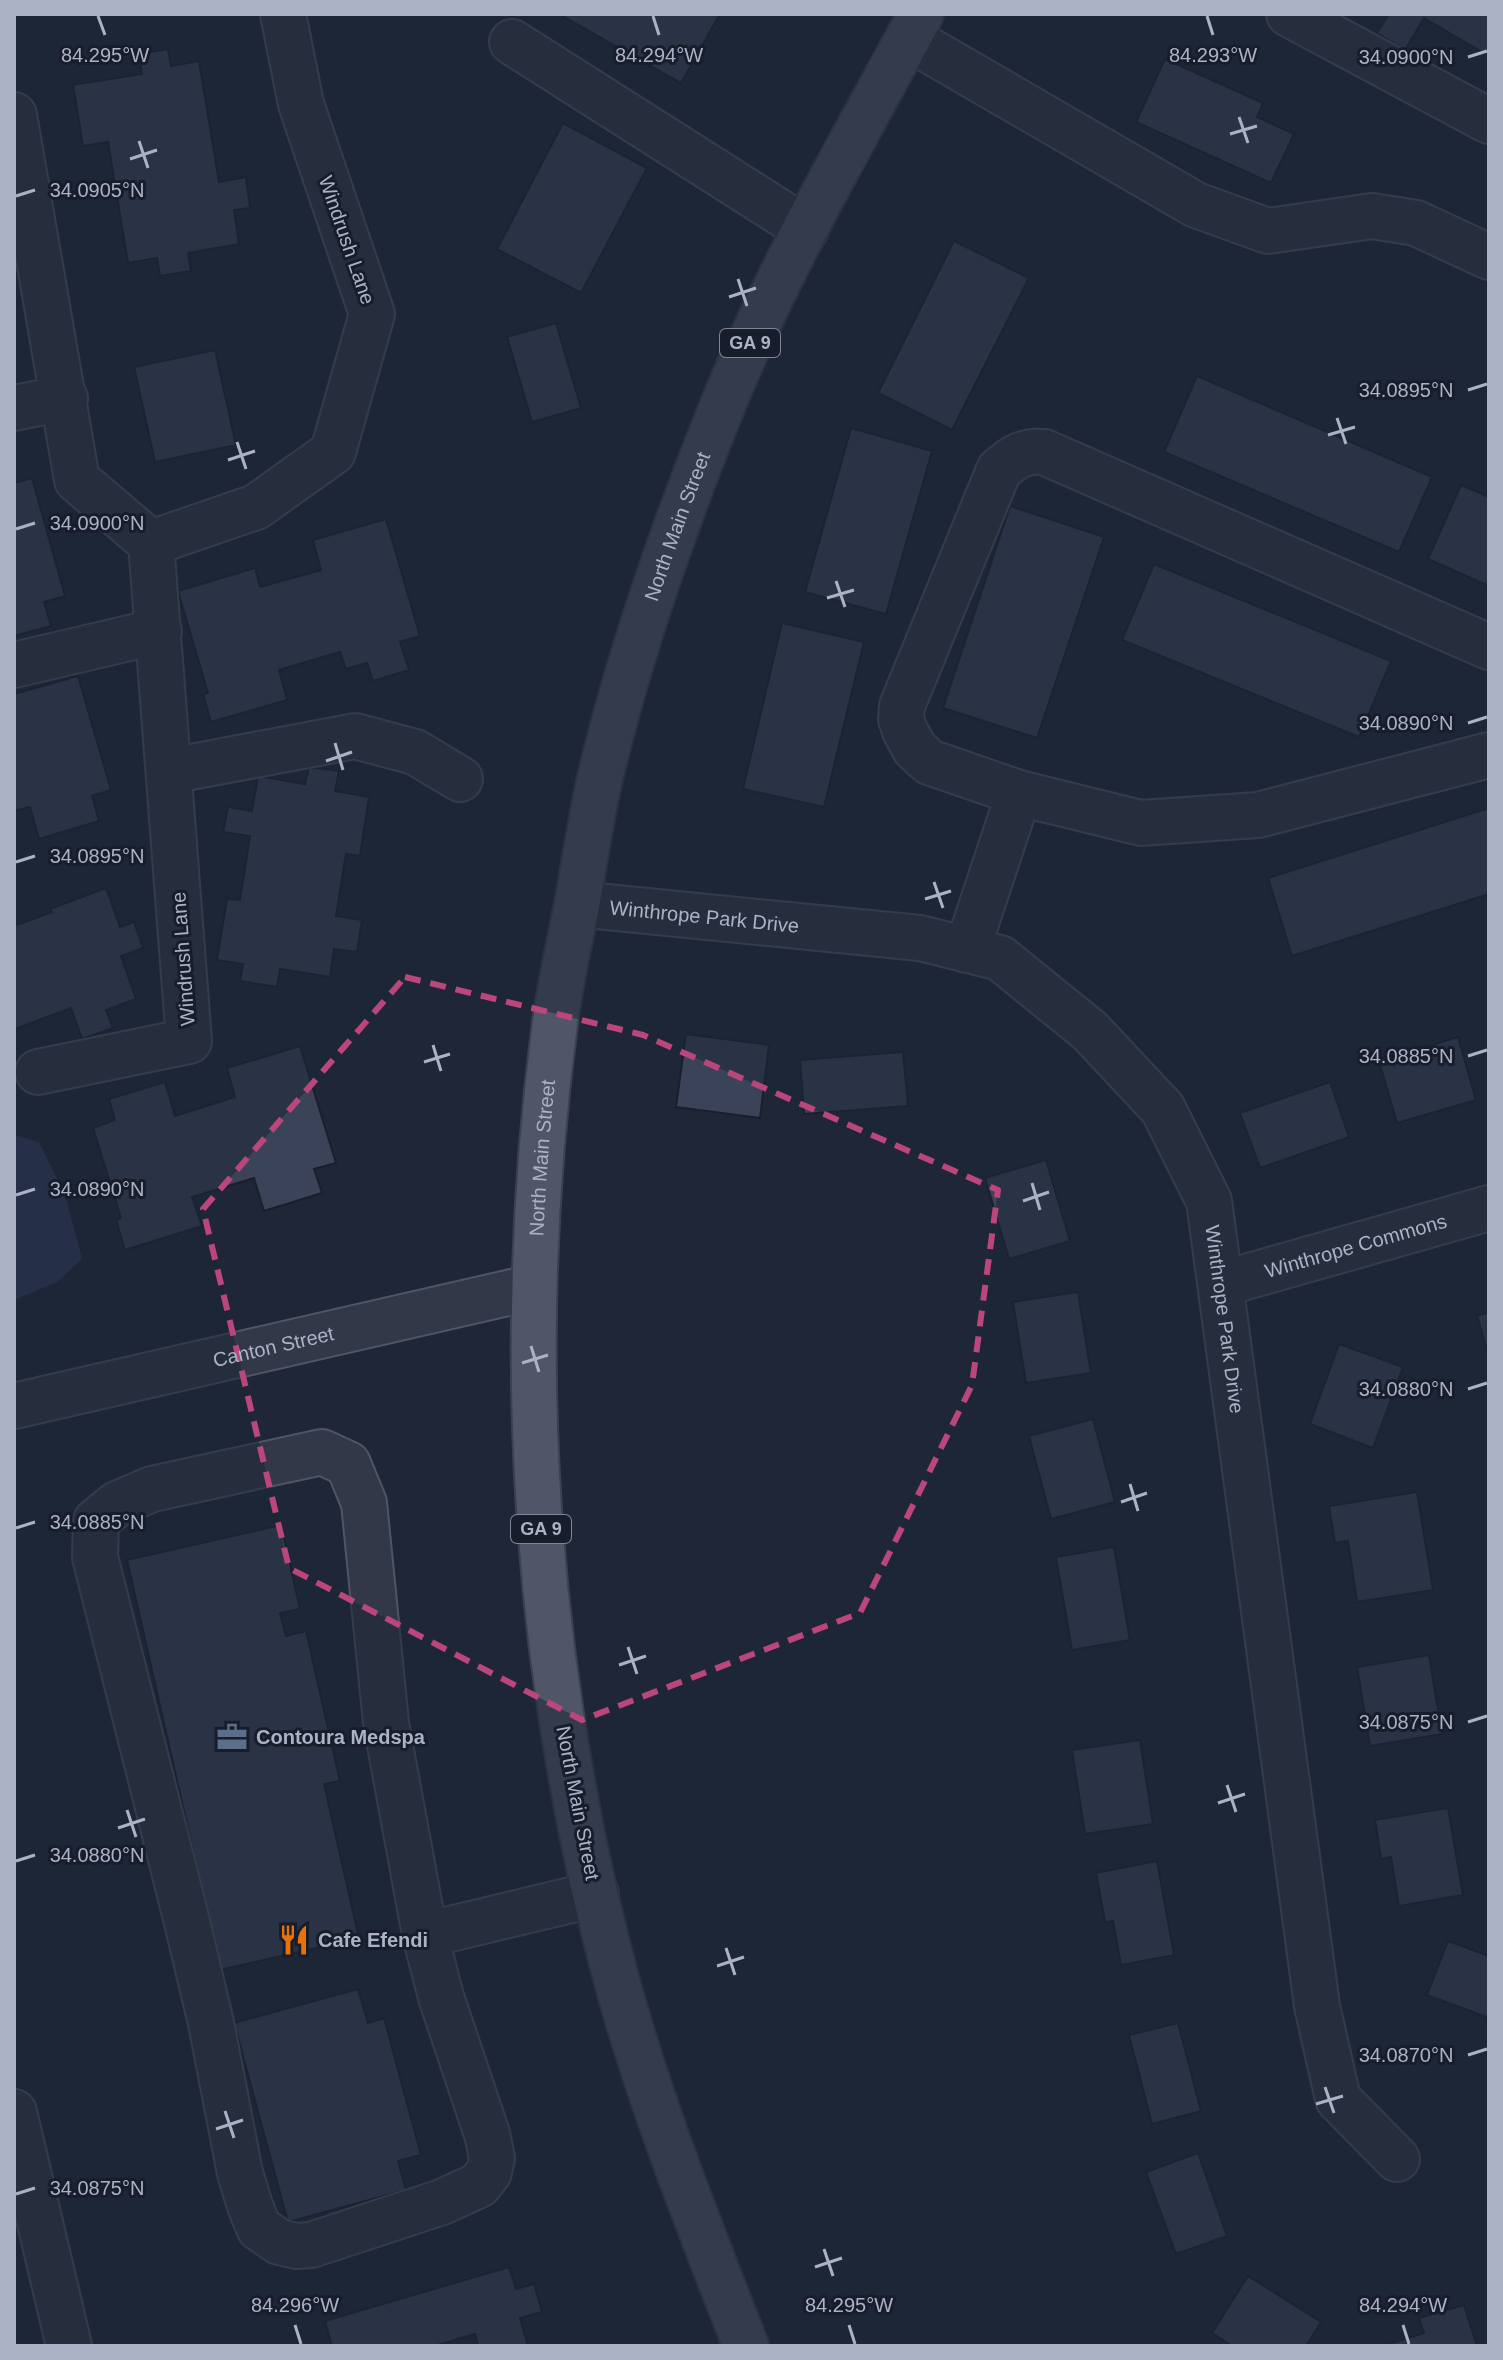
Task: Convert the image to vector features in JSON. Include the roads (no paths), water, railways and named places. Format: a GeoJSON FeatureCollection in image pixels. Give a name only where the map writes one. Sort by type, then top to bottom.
{"type":"FeatureCollection","features":[{"type":"Feature","properties":{"kind":"main road","name":"North Main Street"},"geometry":{"type":"LineString","coordinates":[[746,2346],[662,2129],[619,1988],[596,1894],[562,1723],[543,1564],[534,1420],[534,1287],[540,1159],[554,1025],[600,780],[636,646],[676,525],[728,391],[781,276],[915,26]]}},
{"type":"Feature","properties":{"kind":"street","name":"Windrush Lane"},"geometry":{"type":"LineString","coordinates":[[38,1072],[189,1041],[151,543],[256,507],[333,452],[372,314],[301,104],[283,14]]}},
{"type":"Feature","properties":{"kind":"street"},"geometry":{"type":"LineString","coordinates":[[1289,14],[1489,121]]}},
{"type":"Feature","properties":{"kind":"street"},"geometry":{"type":"LineString","coordinates":[[915,26],[1196,205],[1268,231],[1372,216],[1416,223],[1489,257]]}},
{"type":"Feature","properties":{"kind":"street"},"geometry":{"type":"LineString","coordinates":[[512,42],[806,229]]}},
{"type":"Feature","properties":{"kind":"street"},"geometry":{"type":"LineString","coordinates":[[15,127],[77,480],[151,543]]}},
{"type":"Feature","properties":{"kind":"street"},"geometry":{"type":"LineString","coordinates":[[14,408],[65,398]]}},
{"type":"Feature","properties":{"kind":"street"},"geometry":{"type":"LineString","coordinates":[[1489,647],[1044,452],[1031,451],[1014,456],[999,470],[902,706],[901,719],[915,749],[929,762],[1019,793],[1141,823],[1258,815],[1489,755]]}},
{"type":"Feature","properties":{"kind":"street"},"geometry":{"type":"LineString","coordinates":[[14,665],[159,631]]}},
{"type":"Feature","properties":{"kind":"street"},"geometry":{"type":"LineString","coordinates":[[170,771],[355,736],[415,752],[460,779]]}},
{"type":"Feature","properties":{"kind":"street"},"geometry":{"type":"LineString","coordinates":[[967,950],[1019,793]]}},
{"type":"Feature","properties":{"kind":"street","name":"Winthrope Park Drive"},"geometry":{"type":"LineString","coordinates":[[577,904],[920,938],[1000,958],[1090,1031],[1163,1109],[1209,1201],[1317,2006],[1338,2099],[1397,2159]]}},
{"type":"Feature","properties":{"kind":"street","name":"Winthrope Commons"},"geometry":{"type":"LineString","coordinates":[[1221,1284],[1489,1208]]}},
{"type":"Feature","properties":{"kind":"street","name":"Canton Street"},"geometry":{"type":"LineString","coordinates":[[14,1406],[534,1287]]}},
{"type":"Feature","properties":{"kind":"street"},"geometry":{"type":"LineString","coordinates":[[322,1452],[348,1464],[364,1503],[386,1723],[425,1935],[441,1997],[487,2134],[492,2158],[489,2172],[479,2185],[442,2202],[311,2245],[279,2242],[259,2228],[240,2173],[192,1941],[95,1557],[96,1521],[117,1504],[152,1489],[322,1452]]}},
{"type":"Feature","properties":{"kind":"street"},"geometry":{"type":"LineString","coordinates":[[425,1935],[596,1894]]}},
{"type":"Feature","properties":{"kind":"street"},"geometry":{"type":"LineString","coordinates":[[14,2112],[69,2346]]}},
{"type":"Feature","properties":{"kind":"water"},"geometry":{"type":"Polygon","coordinates":[[[14,1135],[39,1142],[65,1195],[82,1259],[57,1282],[14,1300],[14,1135]]]}},
{"type":"Feature","properties":{"kind":"place","name":"Contoura Medspa"},"geometry":{"type":"Point","coordinates":[232,1737]}},
{"type":"Feature","properties":{"kind":"place","name":"Cafe Efendi"},"geometry":{"type":"Point","coordinates":[294,1940]}}]}
